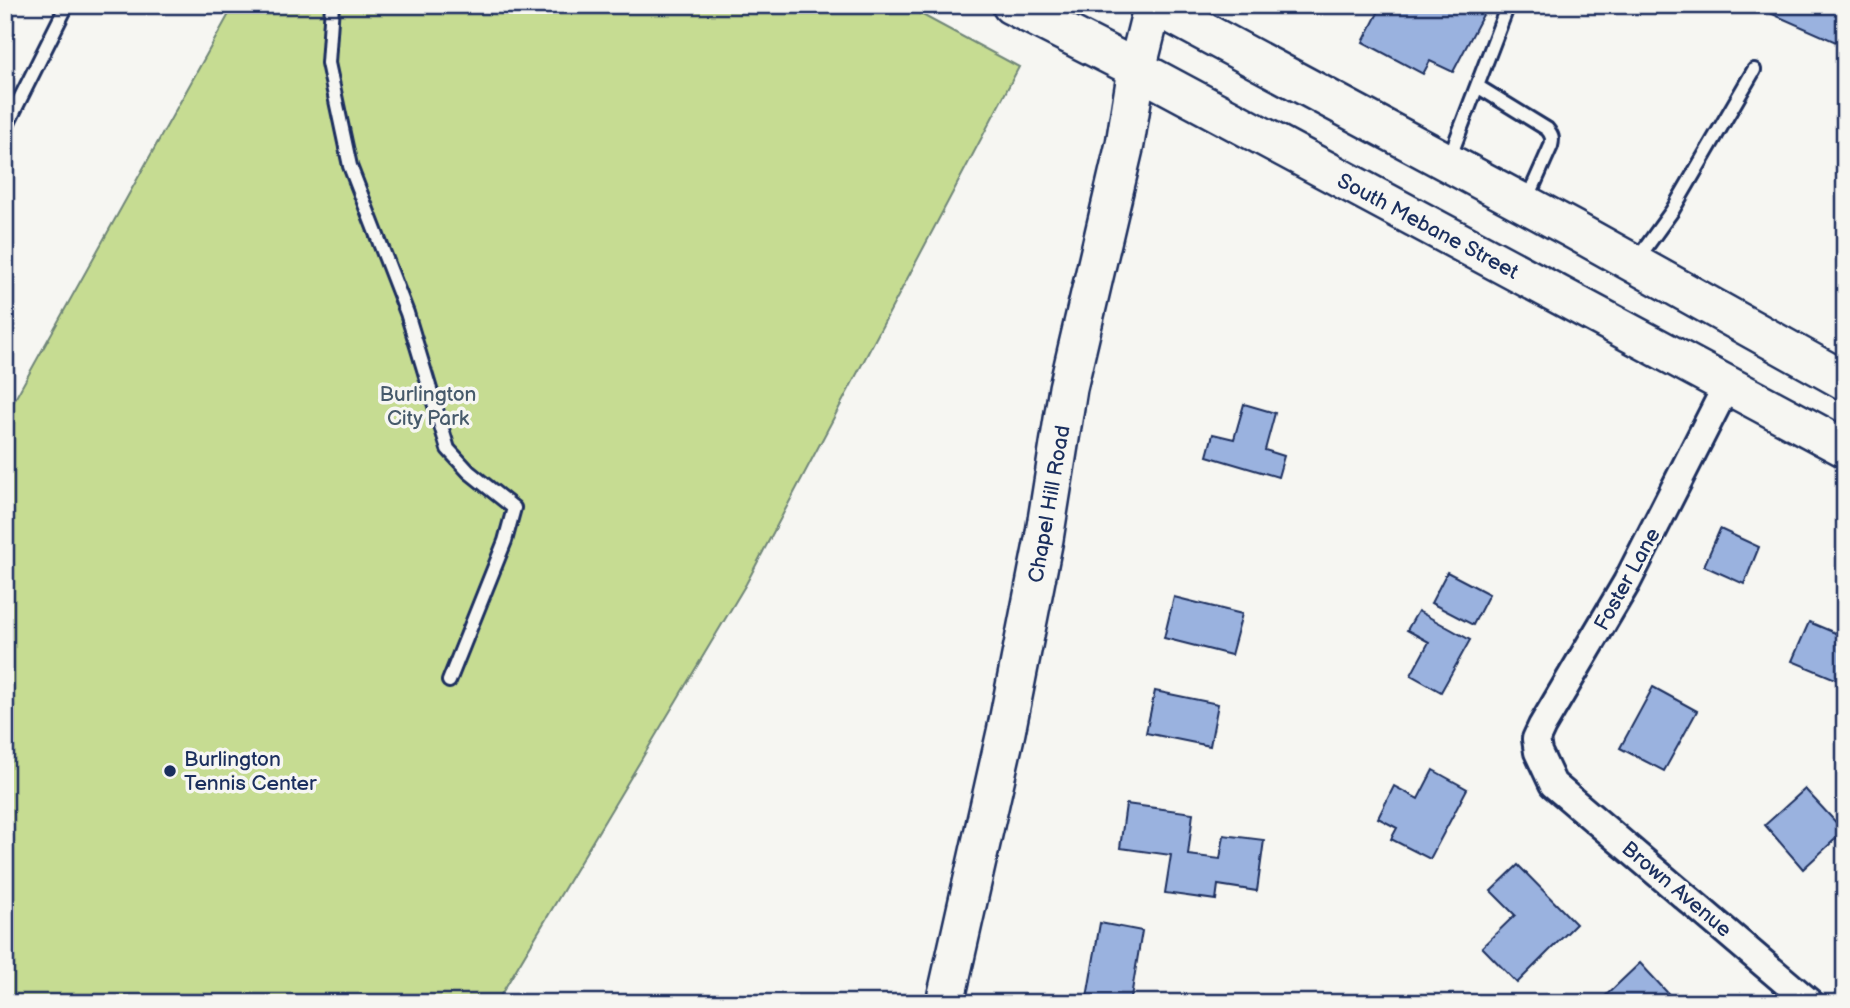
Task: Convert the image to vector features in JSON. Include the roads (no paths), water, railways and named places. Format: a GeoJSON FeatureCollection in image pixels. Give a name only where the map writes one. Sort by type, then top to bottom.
{"type":"FeatureCollection","features":[{"type":"Feature","properties":{"kind":"street","name":"South Mebane Street"},"geometry":{"type":"LineString","coordinates":[[1011,5],[1137,69],[1845,448]]}},
{"type":"Feature","properties":{"kind":"street","name":"Chapel Hill Road"},"geometry":{"type":"LineString","coordinates":[[945,1003],[1006,732],[1044,539],[1069,388],[1125,144],[1137,69],[1153,5]]}},
{"type":"Feature","properties":{"kind":"street"},"geometry":{"type":"LineString","coordinates":[[1153,5],[1525,204],[1845,381]]}},
{"type":"Feature","properties":{"kind":"street","name":"Foster Lane"},"geometry":{"type":"LineString","coordinates":[[1547,772],[1538,752],[1536,739],[1542,726],[1628,582],[1727,385]]}},
{"type":"Feature","properties":{"kind":"street","name":"Brown Avenue"},"geometry":{"type":"LineString","coordinates":[[1547,772],[1553,784],[1810,1003]]}},
{"type":"Feature","properties":{"kind":"lane"},"geometry":{"type":"LineString","coordinates":[[5,129],[67,5]]}},
{"type":"Feature","properties":{"kind":"lane"},"geometry":{"type":"LineString","coordinates":[[332,5],[328,63],[350,166],[408,313],[448,449],[469,472],[514,509],[505,541],[449,681]]}},
{"type":"Feature","properties":{"kind":"lane"},"geometry":{"type":"LineString","coordinates":[[1447,162],[1508,5]]}},
{"type":"Feature","properties":{"kind":"lane"},"geometry":{"type":"LineString","coordinates":[[1634,264],[1672,211],[1754,70]]}},
{"type":"Feature","properties":{"kind":"lane"},"geometry":{"type":"LineString","coordinates":[[1477,86],[1547,129],[1552,135],[1551,146],[1525,204]]}},
{"type":"Feature","properties":{"kind":"place","name":"Burlington Tennis Center"},"geometry":{"type":"Point","coordinates":[170,771]}},
{"type":"Feature","properties":{"kind":"park label","name":"Burlington City Park"},"geometry":{"type":"Point","coordinates":[428,406]}}]}
